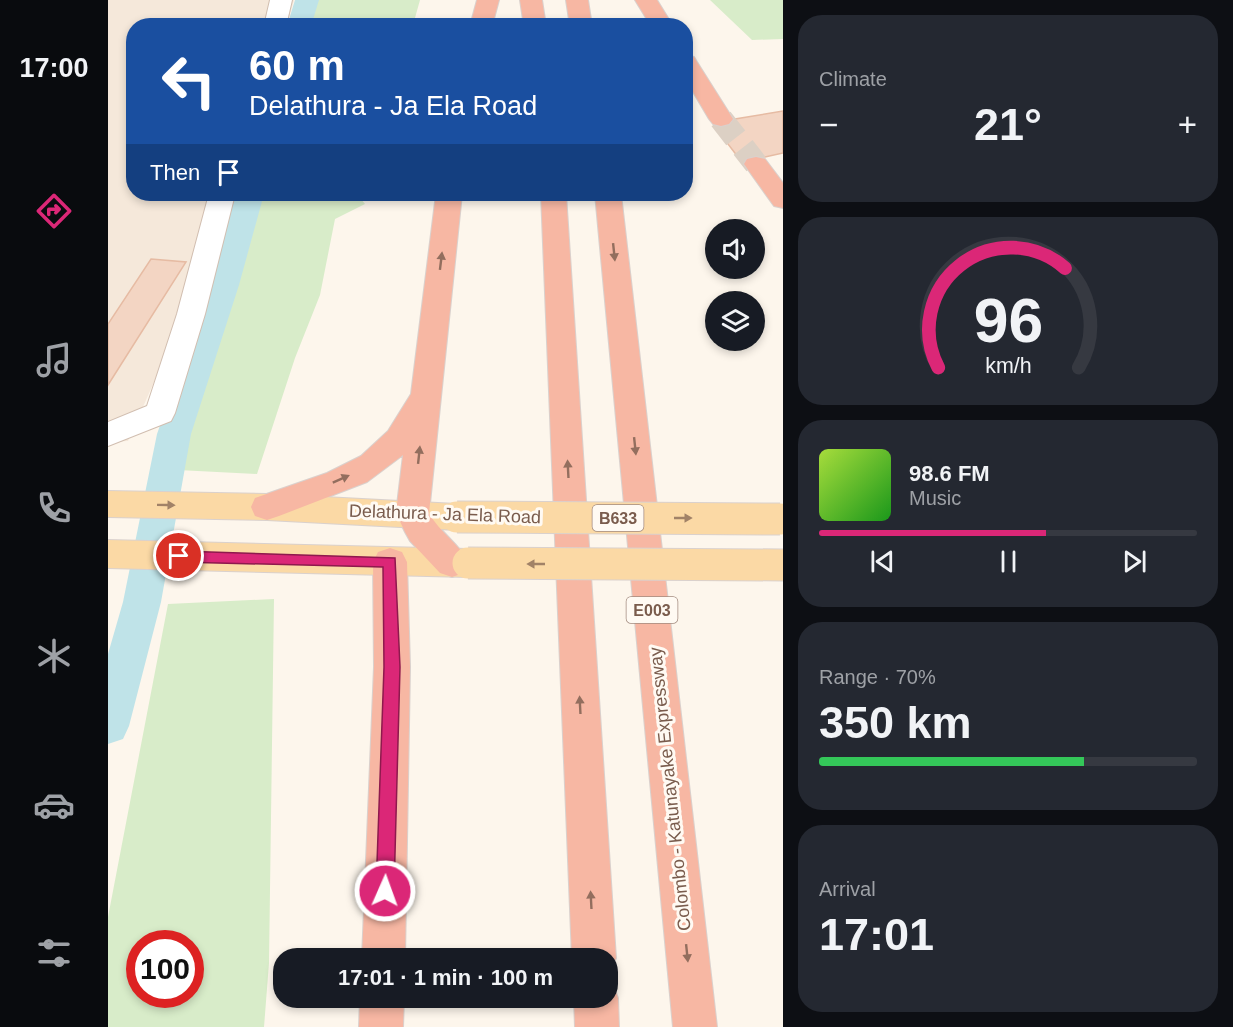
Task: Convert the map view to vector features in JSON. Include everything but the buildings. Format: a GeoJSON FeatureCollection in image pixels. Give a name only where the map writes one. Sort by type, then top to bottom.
{"type":"FeatureCollection","features":[{"type":"Feature","properties":{"kind":"highway"},"geometry":{"type":"LineString","coordinates":[[483,18],[488,0]]}},
{"type":"Feature","properties":{"kind":"highway"},"geometry":{"type":"LineString","coordinates":[[531,0],[534,18]]}},
{"type":"Feature","properties":{"kind":"highway"},"geometry":{"type":"LineString","coordinates":[[577,0],[580,18]]}},
{"type":"Feature","properties":{"kind":"highway"},"geometry":{"type":"LineString","coordinates":[[646,0],[657,18]]}},
{"type":"Feature","properties":{"kind":"highway"},"geometry":{"type":"LineString","coordinates":[[693,73],[721,119]]}},
{"type":"Feature","properties":{"kind":"highway"},"geometry":{"type":"LineString","coordinates":[[756,164],[783,200]]}},
{"type":"Feature","properties":{"kind":"highway"},"geometry":{"type":"LineString","coordinates":[[448,201],[412,513],[422,532],[460,563]]}},
{"type":"Feature","properties":{"kind":"highway"},"geometry":{"type":"LineString","coordinates":[[553,201],[593,948]]}},
{"type":"Feature","properties":{"kind":"highway","name":"Colombo - Katunayake Expressway"},"geometry":{"type":"LineString","coordinates":[[609,201],[695,1027]]}},
{"type":"Feature","properties":{"kind":"highway"},"geometry":{"type":"LineString","coordinates":[[260,507],[338,481],[364,469],[384,455],[398,439],[425,394]]}},
{"type":"Feature","properties":{"kind":"highway"},"geometry":{"type":"LineString","coordinates":[[383,948],[392,667],[390,562]]}},
{"type":"Feature","properties":{"kind":"highway"},"geometry":{"type":"LineString","coordinates":[[381,1027],[382,1008]]}},
{"type":"Feature","properties":{"kind":"highway"},"geometry":{"type":"LineString","coordinates":[[596,1008],[597,1027]]}},
{"type":"Feature","properties":{"kind":"main road","name":"Delathura - Ja Ela Road"},"geometry":{"type":"LineString","coordinates":[[108,504],[260,507],[457,517],[782,519]]}},
{"type":"Feature","properties":{"kind":"main road"},"geometry":{"type":"LineString","coordinates":[[108,554],[390,562],[783,565]]}},
{"type":"Feature","properties":{"kind":"street"},"geometry":{"type":"LineString","coordinates":[[277,18],[281,0]]}},
{"type":"Feature","properties":{"kind":"street"},"geometry":{"type":"LineString","coordinates":[[108,435],[160,413],[190,314],[220,201]]}},
{"type":"Feature","properties":{"kind":"shaded area"},"geometry":{"type":"Polygon","coordinates":[[[108,0],[294,0],[289,18],[126,18],[126,201],[236,201],[222,254],[162,426],[161,366],[128,441],[108,442],[108,0]]]}},
{"type":"Feature","properties":{"kind":"green space"},"geometry":{"type":"Polygon","coordinates":[[[317,0],[420,0],[415,18],[312,18],[317,0]]]}},
{"type":"Feature","properties":{"kind":"green space"},"geometry":{"type":"Polygon","coordinates":[[[710,0],[783,0],[783,39],[752,40],[710,0]]]}},
{"type":"Feature","properties":{"kind":"green space"},"geometry":{"type":"Polygon","coordinates":[[[261,201],[363,201],[365,204],[335,219],[320,295],[295,358],[257,474],[178,470],[248,250],[261,201]]]}},
{"type":"Feature","properties":{"kind":"green space"},"geometry":{"type":"Polygon","coordinates":[[[274,599],[269,963],[264,1027],[108,1027],[108,917],[168,604],[274,599]]]}},
{"type":"Feature","properties":{"kind":"waterway"},"geometry":{"type":"LineString","coordinates":[[301,18],[307,0]]}},
{"type":"Feature","properties":{"kind":"waterway"},"geometry":{"type":"LineString","coordinates":[[108,726],[142,602],[174,434],[224,285],[248,201]]}},
{"type":"Feature","properties":{"kind":"tunnel"},"geometry":{"type":"LineString","coordinates":[[721,119],[756,164]]}},
{"type":"Feature","properties":{"kind":"route"},"geometry":{"type":"LineString","coordinates":[[179,556],[390,562],[392,667],[385,891]]}}]}
